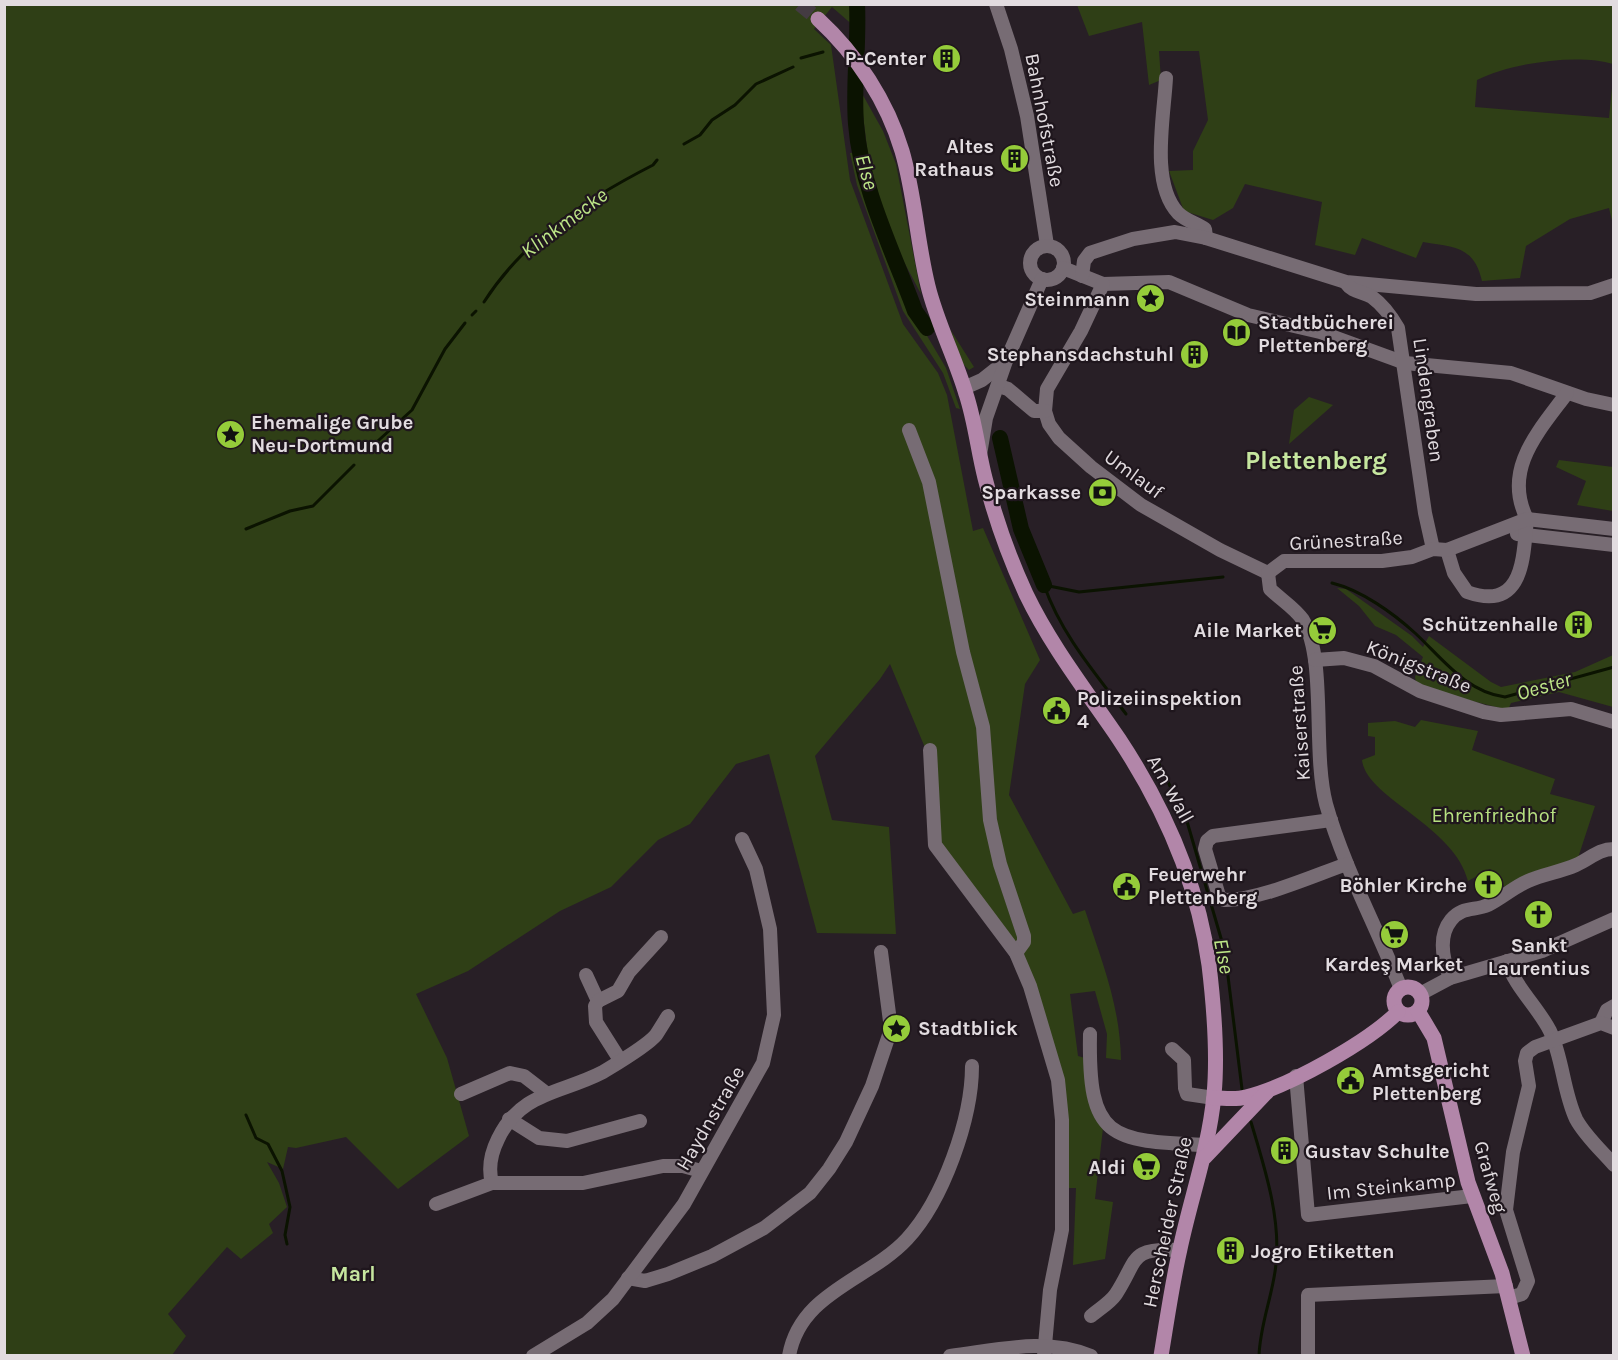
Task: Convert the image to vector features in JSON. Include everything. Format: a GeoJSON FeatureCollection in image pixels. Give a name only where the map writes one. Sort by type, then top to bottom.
{"type":"FeatureCollection","features":[{"type":"Feature","properties":{"kind":"main road"},"geometry":{"type":"LineString","coordinates":[[819,19],[843,44],[872,84],[890,119],[903,153],[928,285],[940,326],[966,393]]}},
{"type":"Feature","properties":{"kind":"main road","name":"Am Wall"},"geometry":{"type":"LineString","coordinates":[[966,393],[980,455],[1002,532],[1035,611],[1130,757],[1175,840],[1201,924],[1207,957],[1212,1012],[1214,1098]]}},
{"type":"Feature","properties":{"kind":"main road"},"geometry":{"type":"LineString","coordinates":[[1411,988],[1420,994],[1422,1002],[1418,1011],[1408,1015],[1398,1012],[1394,1000],[1401,989],[1411,988]]}},
{"type":"Feature","properties":{"kind":"main road","name":"Grafweg"},"geometry":{"type":"LineString","coordinates":[[1418,1011],[1434,1038],[1472,1196],[1507,1292],[1523,1356]]}},
{"type":"Feature","properties":{"kind":"main road"},"geometry":{"type":"LineString","coordinates":[[1214,1098],[1246,1097],[1269,1089],[1369,1037],[1398,1012]]}},
{"type":"Feature","properties":{"kind":"main road"},"geometry":{"type":"LineString","coordinates":[[1205,1152],[1269,1089]]}},
{"type":"Feature","properties":{"kind":"main road"},"geometry":{"type":"LineString","coordinates":[[1214,1098],[1226,1113],[1235,1114],[1249,1110]]}},
{"type":"Feature","properties":{"kind":"main road","name":"Herscheider Straße"},"geometry":{"type":"LineString","coordinates":[[1161,1356],[1179,1250],[1205,1152],[1214,1098]]}},
{"type":"Feature","properties":{"kind":"street","name":"Bahnhofstraße"},"geometry":{"type":"LineString","coordinates":[[996,4],[1011,49],[1027,116],[1047,245]]}},
{"type":"Feature","properties":{"kind":"street"},"geometry":{"type":"LineString","coordinates":[[1166,78],[1161,163],[1164,187],[1169,203],[1185,219],[1205,229],[1206,238]]}},
{"type":"Feature","properties":{"kind":"street"},"geometry":{"type":"LineString","coordinates":[[1082,276],[1086,256],[1119,243],[1175,232],[1206,238],[1346,282],[1476,294],[1590,293],[1614,285]]}},
{"type":"Feature","properties":{"kind":"street"},"geometry":{"type":"LineString","coordinates":[[1047,245],[1062,253],[1063,268],[1056,278],[1042,279],[1032,272],[1030,259],[1035,250],[1047,245]]}},
{"type":"Feature","properties":{"kind":"street"},"geometry":{"type":"LineString","coordinates":[[1063,268],[1103,284],[1160,281],[1180,285],[1248,315],[1320,332],[1405,363],[1511,373],[1567,393],[1614,405]]}},
{"type":"Feature","properties":{"kind":"street","name":"Am Wall"},"geometry":{"type":"LineString","coordinates":[[980,455],[986,418],[1006,361],[1042,279]]}},
{"type":"Feature","properties":{"kind":"street","name":"Lindengraben"},"geometry":{"type":"LineString","coordinates":[[1346,282],[1351,290],[1372,298],[1393,319],[1400,334],[1425,513],[1440,549],[1461,587],[1478,596],[1504,593],[1519,577],[1522,570],[1525,534]]}},
{"type":"Feature","properties":{"kind":"street"},"geometry":{"type":"LineString","coordinates":[[966,393],[982,400],[999,386],[1008,389],[1034,411],[1045,411],[1045,397],[1050,381],[1081,331],[1103,284]]}},
{"type":"Feature","properties":{"kind":"street","name":"Am Wall"},"geometry":{"type":"LineString","coordinates":[[966,393],[1006,361]]}},
{"type":"Feature","properties":{"kind":"street"},"geometry":{"type":"LineString","coordinates":[[1525,534],[1527,519],[1520,505],[1520,464],[1539,431],[1567,393]]}},
{"type":"Feature","properties":{"kind":"street","name":"Umlauf"},"geometry":{"type":"LineString","coordinates":[[1045,411],[1049,424],[1059,438],[1091,467],[1141,505],[1220,550],[1268,573]]}},
{"type":"Feature","properties":{"kind":"street"},"geometry":{"type":"LineString","coordinates":[[909,430],[929,482],[963,652],[983,727],[990,819],[1010,899],[1024,936],[1024,942],[1016,953]]}},
{"type":"Feature","properties":{"kind":"street","name":"Grünestraße"},"geometry":{"type":"LineString","coordinates":[[1268,573],[1284,561],[1382,561],[1412,557],[1497,532],[1527,519],[1614,529]]}},
{"type":"Feature","properties":{"kind":"street","name":"Grünestraße"},"geometry":{"type":"LineString","coordinates":[[1497,532],[1614,545]]}},
{"type":"Feature","properties":{"kind":"street","name":"Kaiserstraße"},"geometry":{"type":"LineString","coordinates":[[1268,573],[1270,589],[1303,621],[1313,646],[1318,759],[1331,820],[1347,864],[1401,989]]}},
{"type":"Feature","properties":{"kind":"street","name":"Königstraße"},"geometry":{"type":"LineString","coordinates":[[1315,660],[1344,658],[1374,666],[1420,691],[1484,712],[1510,715],[1570,709],[1614,722]]}},
{"type":"Feature","properties":{"kind":"street"},"geometry":{"type":"LineString","coordinates":[[930,750],[935,845],[947,864],[1016,953],[1030,986],[1054,1065],[1062,1120],[1062,1230],[1043,1350]]}},
{"type":"Feature","properties":{"kind":"street"},"geometry":{"type":"LineString","coordinates":[[1331,820],[1213,836],[1205,849],[1219,896],[1224,900],[1256,895],[1347,864]]}},
{"type":"Feature","properties":{"kind":"street","name":"Haydnstraße"},"geometry":{"type":"LineString","coordinates":[[533,1356],[587,1323],[613,1299],[684,1204],[701,1171],[745,1099],[763,1063],[774,1015],[770,929],[756,869],[742,839]]}},
{"type":"Feature","properties":{"kind":"street"},"geometry":{"type":"LineString","coordinates":[[1450,978],[1443,951],[1447,927],[1452,918],[1462,910],[1485,906],[1526,882],[1580,863],[1601,849],[1614,849]]}},
{"type":"Feature","properties":{"kind":"street"},"geometry":{"type":"LineString","coordinates":[[1420,994],[1450,978],[1542,951],[1614,919]]}},
{"type":"Feature","properties":{"kind":"street"},"geometry":{"type":"LineString","coordinates":[[620,1060],[596,1022],[595,1006],[598,1001],[618,990],[628,972],[661,937]]}},
{"type":"Feature","properties":{"kind":"street"},"geometry":{"type":"LineString","coordinates":[[628,1278],[645,1281],[668,1274],[712,1256],[764,1228],[810,1193],[830,1169],[846,1142],[872,1086],[891,1029],[881,952]]}},
{"type":"Feature","properties":{"kind":"street"},"geometry":{"type":"LineString","coordinates":[[1507,961],[1510,970],[1539,1012],[1554,1040],[1575,1117],[1583,1130],[1614,1165]]}},
{"type":"Feature","properties":{"kind":"street"},"geometry":{"type":"LineString","coordinates":[[586,975],[598,1001]]}},
{"type":"Feature","properties":{"kind":"street"},"geometry":{"type":"LineString","coordinates":[[1308,1356],[1308,1295],[1496,1289],[1522,1294],[1528,1281],[1506,1210],[1513,1152],[1530,1086],[1527,1053],[1535,1047],[1554,1040],[1607,1025],[1607,1010],[1614,1006]]}},
{"type":"Feature","properties":{"kind":"street"},"geometry":{"type":"LineString","coordinates":[[492,1183],[489,1172],[493,1149],[509,1119],[523,1106],[546,1093],[584,1080],[620,1060],[655,1037],[668,1016]]}},
{"type":"Feature","properties":{"kind":"street"},"geometry":{"type":"LineString","coordinates":[[1090,1034],[1089,1071],[1095,1105],[1102,1120],[1133,1140],[1205,1152]]}},
{"type":"Feature","properties":{"kind":"street"},"geometry":{"type":"LineString","coordinates":[[1172,1049],[1184,1060],[1186,1092],[1195,1096],[1214,1098]]}},
{"type":"Feature","properties":{"kind":"street"},"geometry":{"type":"LineString","coordinates":[[789,1356],[801,1325],[821,1300],[883,1259],[907,1239],[928,1211],[948,1175],[972,1085],[972,1066]]}},
{"type":"Feature","properties":{"kind":"street"},"geometry":{"type":"LineString","coordinates":[[461,1094],[510,1073],[524,1076],[546,1093]]}},
{"type":"Feature","properties":{"kind":"street","name":"Im Steinkamp"},"geometry":{"type":"LineString","coordinates":[[1296,1076],[1308,1215],[1472,1196]]}},
{"type":"Feature","properties":{"kind":"street"},"geometry":{"type":"LineString","coordinates":[[509,1119],[539,1138],[567,1141],[640,1121]]}},
{"type":"Feature","properties":{"kind":"street"},"geometry":{"type":"LineString","coordinates":[[436,1204],[492,1183],[582,1183],[663,1166],[683,1166],[701,1171]]}},
{"type":"Feature","properties":{"kind":"street"},"geometry":{"type":"LineString","coordinates":[[1091,1316],[1115,1294],[1136,1257],[1152,1250],[1179,1250]]}},
{"type":"Feature","properties":{"kind":"street"},"geometry":{"type":"LineString","coordinates":[[950,1356],[1067,1347],[1091,1356]]}},
{"type":"Feature","properties":{"kind":"green space"},"geometry":{"type":"Polygon","coordinates":[[[5,5],[863,5],[863,34],[832,7],[814,29],[831,45],[850,180],[903,324],[938,373],[947,395],[973,531],[983,528],[1040,660],[1025,684],[1009,795],[1073,914],[1085,910],[1114,1002],[1121,1060],[1106,1058],[1107,1034],[1095,991],[1070,994],[1078,1056],[1085,1058],[1092,1108],[1103,1128],[1095,1199],[1113,1202],[1105,1259],[1073,1265],[1076,1188],[1061,1188],[1058,1080],[1016,953],[935,845],[931,762],[890,664],[815,756],[832,820],[889,827],[896,934],[817,933],[769,754],[736,764],[690,824],[658,840],[611,887],[560,911],[468,971],[416,994],[447,1058],[469,1136],[398,1189],[346,1137],[296,1148],[288,1147],[283,1169],[267,1162],[279,1183],[287,1207],[269,1224],[273,1233],[241,1259],[227,1247],[168,1314],[186,1336],[172,1355],[5,1356],[5,5]]]}},
{"type":"Feature","properties":{"kind":"green space"},"geometry":{"type":"Polygon","coordinates":[[[1077,5],[1613,5],[1613,64],[1582,59],[1544,61],[1507,69],[1477,80],[1475,107],[1609,118],[1613,78],[1613,225],[1609,208],[1570,219],[1526,246],[1520,278],[1482,281],[1474,261],[1468,255],[1461,250],[1444,245],[1423,242],[1416,258],[1362,238],[1355,255],[1315,245],[1322,202],[1245,184],[1233,208],[1213,220],[1184,211],[1169,171],[1193,170],[1193,151],[1208,120],[1199,51],[1159,51],[1161,80],[1149,85],[1142,22],[1089,36],[1077,5]]]}},
{"type":"Feature","properties":{"kind":"green space"},"geometry":{"type":"Polygon","coordinates":[[[860,90],[883,131],[896,164],[921,294],[895,245],[870,172],[860,90]]]}},
{"type":"Feature","properties":{"kind":"green space"},"geometry":{"type":"Polygon","coordinates":[[[850,153],[853,153],[856,170],[900,290],[946,368],[960,409],[956,408],[943,373],[903,311],[857,185],[850,153]]]}},
{"type":"Feature","properties":{"kind":"green space"},"geometry":{"type":"Polygon","coordinates":[[[950,329],[974,367],[969,370],[963,364],[950,329]]]}},
{"type":"Feature","properties":{"kind":"green space"},"geometry":{"type":"Polygon","coordinates":[[[1309,397],[1333,405],[1289,444],[1294,410],[1309,397]]]}},
{"type":"Feature","properties":{"kind":"green space"},"geometry":{"type":"Polygon","coordinates":[[[1559,460],[1613,467],[1613,511],[1577,505],[1586,481],[1556,467],[1559,460]]]}},
{"type":"Feature","properties":{"kind":"green space"},"geometry":{"type":"Polygon","coordinates":[[[1337,588],[1346,589],[1412,636],[1423,647],[1429,636],[1501,687],[1575,672],[1613,655],[1613,707],[1559,692],[1511,703],[1508,710],[1417,687],[1415,677],[1423,657],[1396,635],[1375,626],[1359,606],[1337,588]]]}},
{"type":"Feature","properties":{"kind":"green space","name":"Ehrenfriedhof"},"geometry":{"type":"Polygon","coordinates":[[[1421,720],[1478,731],[1472,750],[1555,779],[1550,794],[1595,806],[1577,861],[1504,887],[1502,879],[1490,869],[1468,881],[1460,861],[1446,844],[1378,787],[1367,774],[1362,760],[1375,755],[1375,737],[1368,736],[1368,723],[1395,721],[1415,727],[1421,720]]]}},
{"type":"Feature","properties":{"kind":"waterway","name":"Else"},"geometry":{"type":"LineString","coordinates":[[857,4],[855,109],[864,172],[879,219],[915,311],[927,328]]}},
{"type":"Feature","properties":{"kind":"waterway","name":"Klinkmecke"},"geometry":{"type":"LineString","coordinates":[[801,58],[823,52]]}},
{"type":"Feature","properties":{"kind":"waterway","name":"Klinkmecke"},"geometry":{"type":"LineString","coordinates":[[684,144],[700,135],[712,120],[735,105],[756,84],[793,67]]}},
{"type":"Feature","properties":{"kind":"waterway","name":"Klinkmecke"},"geometry":{"type":"LineString","coordinates":[[484,302],[500,279],[538,239],[581,206],[653,165],[657,160]]}},
{"type":"Feature","properties":{"kind":"waterway","name":"Klinkmecke"},"geometry":{"type":"LineString","coordinates":[[472,315],[476,311]]}},
{"type":"Feature","properties":{"kind":"waterway","name":"Klinkmecke"},"geometry":{"type":"LineString","coordinates":[[369,449],[412,410],[445,349],[465,323]]}},
{"type":"Feature","properties":{"kind":"waterway","name":"Else"},"geometry":{"type":"LineString","coordinates":[[1000,438],[1021,529],[1044,585]]}},
{"type":"Feature","properties":{"kind":"waterway","name":"Klinkmecke"},"geometry":{"type":"LineString","coordinates":[[246,529],[290,511],[313,506],[354,465]]}},
{"type":"Feature","properties":{"kind":"waterway","name":"Oester"},"geometry":{"type":"LineString","coordinates":[[1044,585],[1079,592],[1223,577]]}},
{"type":"Feature","properties":{"kind":"waterway","name":"Oester"},"geometry":{"type":"LineString","coordinates":[[1332,583],[1354,591],[1387,610],[1467,681],[1491,694],[1505,697],[1614,667]]}},
{"type":"Feature","properties":{"kind":"waterway","name":"Else"},"geometry":{"type":"LineString","coordinates":[[1044,585],[1069,637],[1126,714]]}},
{"type":"Feature","properties":{"kind":"waterway","name":"Else"},"geometry":{"type":"LineString","coordinates":[[1158,762],[1186,818],[1225,952],[1242,1089]]}},
{"type":"Feature","properties":{"kind":"waterway"},"geometry":{"type":"LineString","coordinates":[[246,1115],[256,1138],[268,1144],[282,1171],[290,1207],[285,1235],[287,1244]]}},
{"type":"Feature","properties":{"kind":"waterway","name":"Else"},"geometry":{"type":"LineString","coordinates":[[1251,1122],[1274,1210],[1277,1246],[1276,1264],[1259,1356]]}},
{"type":"Feature","properties":{"kind":"tunnel"},"geometry":{"type":"LineString","coordinates":[[800,4],[818,19]]}},
{"type":"Feature","properties":{"kind":"place","name":"P-Center"},"geometry":{"type":"Point","coordinates":[947,58]}},
{"type":"Feature","properties":{"kind":"place","name":"Altes Rathaus"},"geometry":{"type":"Point","coordinates":[1015,158]}},
{"type":"Feature","properties":{"kind":"place","name":"Steinmann"},"geometry":{"type":"Point","coordinates":[1151,299]}},
{"type":"Feature","properties":{"kind":"place","name":"Stadtbücherei Plettenberg"},"geometry":{"type":"Point","coordinates":[1237,333]}},
{"type":"Feature","properties":{"kind":"place","name":"Stephansdachstuhl"},"geometry":{"type":"Point","coordinates":[1195,354]}},
{"type":"Feature","properties":{"kind":"place","name":"Ehemalige Grube Neu-Dortmund"},"geometry":{"type":"Point","coordinates":[230,434]}},
{"type":"Feature","properties":{"kind":"place","name":"Sparkasse"},"geometry":{"type":"Point","coordinates":[1102,492]}},
{"type":"Feature","properties":{"kind":"place","name":"Schützenhalle"},"geometry":{"type":"Point","coordinates":[1579,624]}},
{"type":"Feature","properties":{"kind":"place","name":"Aile Market"},"geometry":{"type":"Point","coordinates":[1323,630]}},
{"type":"Feature","properties":{"kind":"place","name":"Polizeiinspektion 4"},"geometry":{"type":"Point","coordinates":[1056,710]}},
{"type":"Feature","properties":{"kind":"place","name":"Böhler Kirche"},"geometry":{"type":"Point","coordinates":[1488,885]}},
{"type":"Feature","properties":{"kind":"place","name":"Feuerwehr Plettenberg"},"geometry":{"type":"Point","coordinates":[1127,886]}},
{"type":"Feature","properties":{"kind":"place","name":"Sankt Laurentius"},"geometry":{"type":"Point","coordinates":[1539,914]}},
{"type":"Feature","properties":{"kind":"place","name":"Kardeş Market"},"geometry":{"type":"Point","coordinates":[1394,934]}},
{"type":"Feature","properties":{"kind":"place","name":"Stadtblick"},"geometry":{"type":"Point","coordinates":[897,1028]}},
{"type":"Feature","properties":{"kind":"place","name":"Amtsgericht Plettenberg"},"geometry":{"type":"Point","coordinates":[1351,1081]}},
{"type":"Feature","properties":{"kind":"place","name":"Gustav Schulte"},"geometry":{"type":"Point","coordinates":[1284,1151]}},
{"type":"Feature","properties":{"kind":"place","name":"Aldi"},"geometry":{"type":"Point","coordinates":[1147,1167]}},
{"type":"Feature","properties":{"kind":"place","name":"Jogro Etiketten"},"geometry":{"type":"Point","coordinates":[1230,1251]}},
{"type":"Feature","properties":{"kind":"district","name":"Plettenberg"},"geometry":{"type":"Point","coordinates":[1316,460]}},
{"type":"Feature","properties":{"kind":"district","name":"Marl"},"geometry":{"type":"Point","coordinates":[353,1274]}}]}
